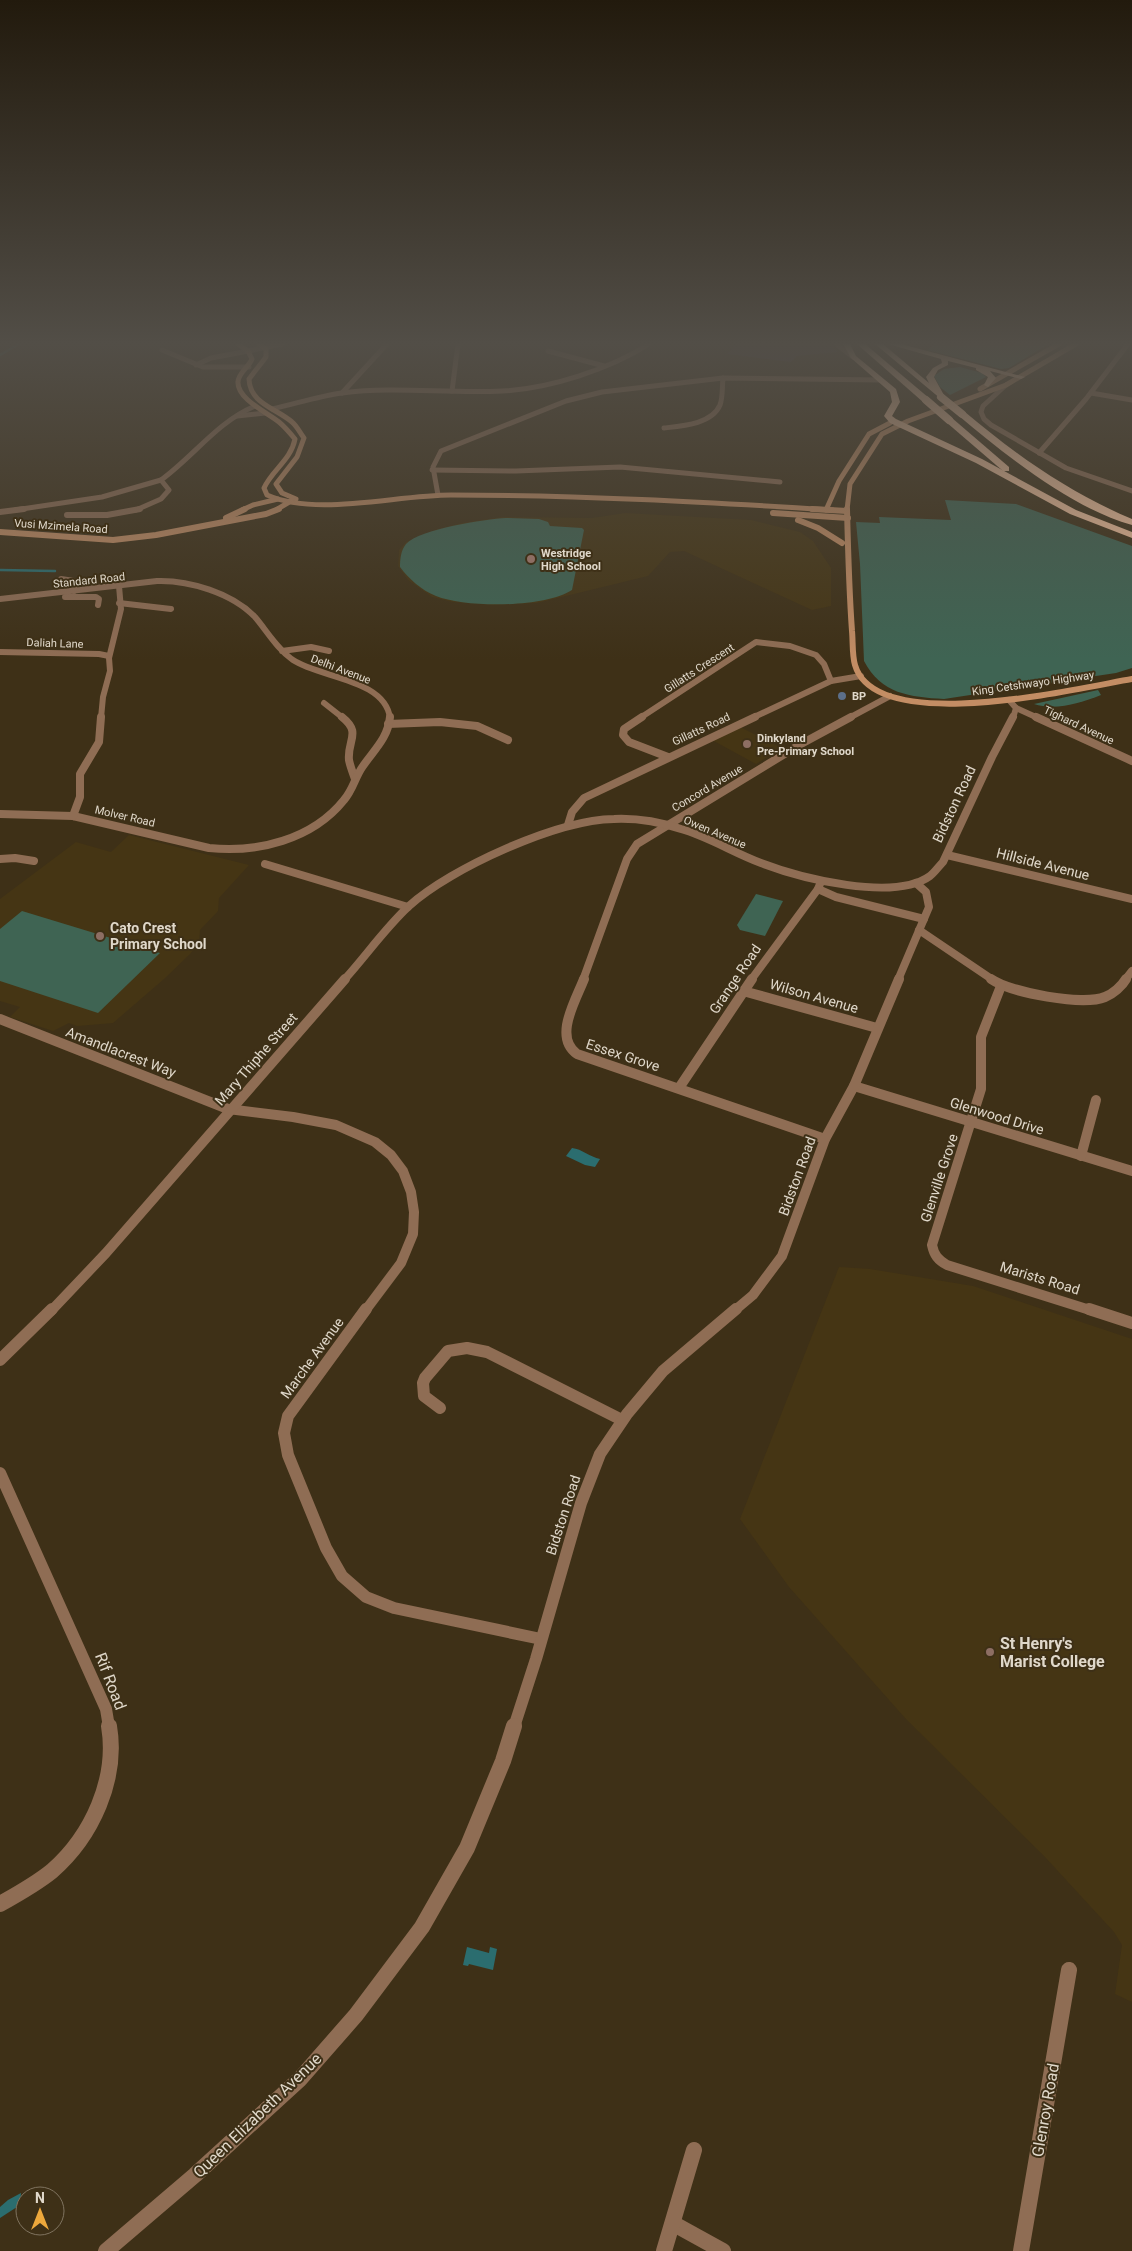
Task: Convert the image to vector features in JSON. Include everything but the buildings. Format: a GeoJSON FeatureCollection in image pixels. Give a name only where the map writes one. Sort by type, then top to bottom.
{"type":"FeatureCollection","features":[{"type":"Feature","properties":{"kind":"highway"},"geometry":{"type":"LineString","coordinates":[[953,449],[1073,512],[1132,535]]}},
{"type":"Feature","properties":{"kind":"highway"},"geometry":{"type":"LineString","coordinates":[[984,449],[1035,492]]}},
{"type":"Feature","properties":{"kind":"highway"},"geometry":{"type":"LineString","coordinates":[[1002,449],[1047,480],[1089,503],[1132,522]]}},
{"type":"Feature","properties":{"kind":"main road"},"geometry":{"type":"LineString","coordinates":[[240,511],[263,490],[267,481],[289,457],[292,449]]}},
{"type":"Feature","properties":{"kind":"main road"},"geometry":{"type":"LineString","coordinates":[[302,449],[297,459],[276,484],[279,491],[290,500],[318,506]]}},
{"type":"Feature","properties":{"kind":"main road"},"geometry":{"type":"LineString","coordinates":[[830,520],[826,510],[839,481],[859,449]]}},
{"type":"Feature","properties":{"kind":"main road"},"geometry":{"type":"LineString","coordinates":[[861,676],[855,665],[851,626],[847,552],[847,498],[850,484],[871,449]]}},
{"type":"Feature","properties":{"kind":"main road"},"geometry":{"type":"LineString","coordinates":[[263,490],[276,499]]}},
{"type":"Feature","properties":{"kind":"main road"},"geometry":{"type":"LineString","coordinates":[[266,514],[352,502],[438,495],[615,497],[826,510],[848,515]]}},
{"type":"Feature","properties":{"kind":"main road","name":"Vusi Mzimela Road"},"geometry":{"type":"LineString","coordinates":[[209,524],[260,503],[276,499],[290,500]]}},
{"type":"Feature","properties":{"kind":"main road"},"geometry":{"type":"LineString","coordinates":[[290,500],[352,502]]}},
{"type":"Feature","properties":{"kind":"main road","name":"Vusi Mzimela Road"},"geometry":{"type":"LineString","coordinates":[[0,532],[113,540],[156,536],[266,514],[290,500]]}},
{"type":"Feature","properties":{"kind":"main road"},"geometry":{"type":"LineString","coordinates":[[738,506],[786,515],[830,520],[848,515]]}},
{"type":"Feature","properties":{"kind":"main road"},"geometry":{"type":"LineString","coordinates":[[786,515],[811,525],[842,543]]}},
{"type":"Feature","properties":{"kind":"main road"},"geometry":{"type":"LineString","coordinates":[[834,529],[847,552]]}},
{"type":"Feature","properties":{"kind":"main road","name":"King Cetshwayo Highway"},"geometry":{"type":"LineString","coordinates":[[861,676],[872,687],[890,696],[911,702],[938,705],[1009,700],[1132,679]]}},
{"type":"Feature","properties":{"kind":"street"},"geometry":{"type":"LineString","coordinates":[[0,512],[111,495],[161,480],[178,469],[198,449]]}},
{"type":"Feature","properties":{"kind":"street"},"geometry":{"type":"LineString","coordinates":[[438,495],[432,470],[434,459],[441,452],[448,449]]}},
{"type":"Feature","properties":{"kind":"street"},"geometry":{"type":"LineString","coordinates":[[1031,449],[1066,468],[1132,491]]}},
{"type":"Feature","properties":{"kind":"street"},"geometry":{"type":"LineString","coordinates":[[1039,454],[1043,449]]}},
{"type":"Feature","properties":{"kind":"street"},"geometry":{"type":"LineString","coordinates":[[432,470],[516,471],[620,467],[780,482]]}},
{"type":"Feature","properties":{"kind":"street"},"geometry":{"type":"LineString","coordinates":[[67,515],[108,516],[153,503],[169,490],[161,480]]}},
{"type":"Feature","properties":{"kind":"street"},"geometry":{"type":"LineString","coordinates":[[61,579],[74,581],[74,592]]}},
{"type":"Feature","properties":{"kind":"street","name":"Standard Road"},"geometry":{"type":"LineString","coordinates":[[0,599],[160,582],[180,582]]}},
{"type":"Feature","properties":{"kind":"street","name":"Delhi Avenue"},"geometry":{"type":"LineString","coordinates":[[180,582],[243,606],[292,660],[368,690],[388,709],[388,724]]}},
{"type":"Feature","properties":{"kind":"street"},"geometry":{"type":"LineString","coordinates":[[73,816],[80,797],[80,774],[98,742],[103,697],[110,671],[110,656],[121,608],[119,603],[119,586]]}},
{"type":"Feature","properties":{"kind":"street"},"geometry":{"type":"LineString","coordinates":[[50,594],[69,598],[96,597],[99,599],[98,605]]}},
{"type":"Feature","properties":{"kind":"street"},"geometry":{"type":"LineString","coordinates":[[119,603],[171,609]]}},
{"type":"Feature","properties":{"kind":"street","name":"Gillatts Crescent"},"geometry":{"type":"LineString","coordinates":[[668,757],[629,742],[623,735],[624,729],[756,642],[770,641],[817,656],[823,661],[831,681]]}},
{"type":"Feature","properties":{"kind":"street"},"geometry":{"type":"LineString","coordinates":[[282,651],[311,647],[328,651]]}},
{"type":"Feature","properties":{"kind":"street","name":"Daliah Lane"},"geometry":{"type":"LineString","coordinates":[[0,652],[99,654],[110,656]]}},
{"type":"Feature","properties":{"kind":"street","name":"Gillatts Road"},"geometry":{"type":"LineString","coordinates":[[568,825],[572,812],[584,798],[831,681],[861,676]]}},
{"type":"Feature","properties":{"kind":"street","name":"Concord Avenue"},"geometry":{"type":"LineString","coordinates":[[667,826],[801,744],[890,696]]}},
{"type":"Feature","properties":{"kind":"street"},"geometry":{"type":"LineString","coordinates":[[1009,700],[1016,708]]}},
{"type":"Feature","properties":{"kind":"street"},"geometry":{"type":"LineString","coordinates":[[324,703],[350,724],[354,733],[349,759],[355,780]]}},
{"type":"Feature","properties":{"kind":"street","name":"Tighard Avenue"},"geometry":{"type":"LineString","coordinates":[[1016,708],[1132,762]]}},
{"type":"Feature","properties":{"kind":"street","name":"Bidston Road"},"geometry":{"type":"LineString","coordinates":[[541,1639],[581,1503],[600,1454],[622,1420],[663,1370],[753,1295],[782,1256],[825,1140],[854,1086],[929,907],[926,892],[916,882],[932,875],[939,869],[1016,708]]}},
{"type":"Feature","properties":{"kind":"street"},"geometry":{"type":"LineString","coordinates":[[355,780],[377,749],[386,733],[388,724],[440,722],[477,726],[508,740]]}},
{"type":"Feature","properties":{"kind":"street","name":"Molver Road"},"geometry":{"type":"LineString","coordinates":[[0,814],[73,816],[209,848],[243,851],[273,845],[312,826],[331,814],[345,800],[355,780]]}},
{"type":"Feature","properties":{"kind":"street","name":"Owen Avenue"},"geometry":{"type":"LineString","coordinates":[[568,825],[590,821],[632,819],[687,831],[820,885],[836,897],[921,924]]}},
{"type":"Feature","properties":{"kind":"street","name":"Mary Thiphe Street"},"geometry":{"type":"LineString","coordinates":[[0,1360],[36,1326],[106,1253],[408,907],[427,892],[456,874],[526,841],[568,825]]}},
{"type":"Feature","properties":{"kind":"street","name":"Essex Grove"},"geometry":{"type":"LineString","coordinates":[[667,826],[637,844],[627,859],[565,1031],[566,1041],[575,1053],[825,1140]]}},
{"type":"Feature","properties":{"kind":"street","name":"Hillside Avenue"},"geometry":{"type":"LineString","coordinates":[[947,855],[1132,899]]}},
{"type":"Feature","properties":{"kind":"street"},"geometry":{"type":"LineString","coordinates":[[0,860],[15,858],[34,861]]}},
{"type":"Feature","properties":{"kind":"street"},"geometry":{"type":"LineString","coordinates":[[265,864],[408,907]]}},
{"type":"Feature","properties":{"kind":"street","name":"Owen Avenue"},"geometry":{"type":"LineString","coordinates":[[820,885],[896,888],[916,882]]}},
{"type":"Feature","properties":{"kind":"street","name":"Grange Road"},"geometry":{"type":"LineString","coordinates":[[679,1088],[743,991],[820,885]]}},
{"type":"Feature","properties":{"kind":"street"},"geometry":{"type":"LineString","coordinates":[[921,924],[1001,986],[1042,996],[1093,999],[1105,997],[1122,985],[1132,971]]}},
{"type":"Feature","properties":{"kind":"street","name":"Glenville Grove"},"geometry":{"type":"LineString","coordinates":[[940,1261],[934,1254],[932,1245],[981,1089],[982,1037],[1001,986]]}},
{"type":"Feature","properties":{"kind":"street","name":"Wilson Avenue"},"geometry":{"type":"LineString","coordinates":[[743,991],[877,1028]]}},
{"type":"Feature","properties":{"kind":"street","name":"Amandlacrest Way"},"geometry":{"type":"LineString","coordinates":[[0,1019],[231,1110]]}},
{"type":"Feature","properties":{"kind":"street","name":"Glenwood Drive"},"geometry":{"type":"LineString","coordinates":[[854,1086],[1132,1172]]}},
{"type":"Feature","properties":{"kind":"street"},"geometry":{"type":"LineString","coordinates":[[1081,1156],[1096,1100]]}},
{"type":"Feature","properties":{"kind":"street","name":"Marche Avenue"},"geometry":{"type":"LineString","coordinates":[[231,1110],[309,1119],[340,1125],[362,1134],[380,1145],[396,1160],[409,1181],[415,1221],[410,1247],[394,1273],[307,1388],[288,1416],[284,1432],[288,1455],[326,1548],[342,1576],[366,1597],[394,1608],[541,1639]]}},
{"type":"Feature","properties":{"kind":"street","name":"Marists Road"},"geometry":{"type":"LineString","coordinates":[[940,1261],[1132,1323]]}},
{"type":"Feature","properties":{"kind":"street"},"geometry":{"type":"LineString","coordinates":[[440,1408],[424,1396],[423,1383],[448,1351],[467,1348],[486,1352],[622,1420]]}},
{"type":"Feature","properties":{"kind":"street","name":"Rif Road"},"geometry":{"type":"LineString","coordinates":[[0,1473],[106,1709],[112,1746],[104,1792],[87,1830],[59,1864],[25,1889],[0,1904]]}},
{"type":"Feature","properties":{"kind":"street","name":"Queen Elizabeth Avenue"},"geometry":{"type":"LineString","coordinates":[[106,2251],[195,2175],[300,2079],[356,2016],[422,1927],[467,1848],[503,1761],[541,1639]]}},
{"type":"Feature","properties":{"kind":"street","name":"Glenroy Road"},"geometry":{"type":"LineString","coordinates":[[1021,2251],[1070,1970]]}},
{"type":"Feature","properties":{"kind":"street"},"geometry":{"type":"LineString","coordinates":[[664,2251],[674,2224],[694,2150]]}},
{"type":"Feature","properties":{"kind":"street"},"geometry":{"type":"LineString","coordinates":[[674,2224],[723,2251]]}},
{"type":"Feature","properties":{"kind":"shaded area","name":"Westridge High School"},"geometry":{"type":"Polygon","coordinates":[[[625,513],[751,520],[800,532],[813,541],[831,568],[831,606],[812,610],[684,551],[670,552],[648,576],[537,603],[493,605],[453,602],[432,597],[408,580],[398,566],[399,550],[406,542],[435,530],[462,523],[502,517],[592,518],[625,513]]]}},
{"type":"Feature","properties":{"kind":"shaded area","name":"Dinkyland Pre-Primary School"},"geometry":{"type":"Polygon","coordinates":[[[740,727],[782,748],[756,764],[712,740],[740,727]]]}},
{"type":"Feature","properties":{"kind":"shaded area","name":"Cato Crest Primary School"},"geometry":{"type":"Polygon","coordinates":[[[129,835],[249,865],[219,898],[218,911],[200,930],[199,942],[190,954],[113,1023],[77,1026],[69,1023],[53,1031],[10,1017],[20,1007],[0,1001],[0,899],[76,842],[111,852],[129,835]]]}},
{"type":"Feature","properties":{"kind":"shaded area","name":"St Henry's Marist College"},"geometry":{"type":"Polygon","coordinates":[[[839,1267],[870,1269],[973,1286],[1132,1339],[1132,2002],[1115,1994],[1122,1945],[1114,1932],[1045,1857],[905,1718],[789,1587],[740,1519],[839,1267]]]}},
{"type":"Feature","properties":{"kind":"green space"},"geometry":{"type":"Polygon","coordinates":[[[945,500],[1016,504],[1132,546],[1132,668],[1116,673],[944,699],[908,695],[898,692],[879,681],[864,661],[860,564],[856,522],[880,523],[879,517],[951,520],[945,500]]]}},
{"type":"Feature","properties":{"kind":"green space"},"geometry":{"type":"Polygon","coordinates":[[[506,518],[539,519],[548,522],[550,526],[582,528],[584,530],[572,590],[559,596],[525,603],[466,603],[449,600],[425,591],[407,576],[400,567],[403,549],[413,539],[438,529],[483,520],[506,518]]]}},
{"type":"Feature","properties":{"kind":"green space"},"geometry":{"type":"Polygon","coordinates":[[[1098,690],[1101,695],[1068,705],[1051,707],[1034,704],[1098,690]]]}},
{"type":"Feature","properties":{"kind":"green space"},"geometry":{"type":"Polygon","coordinates":[[[756,894],[783,901],[765,936],[740,930],[737,925],[756,894]]]}},
{"type":"Feature","properties":{"kind":"green space"},"geometry":{"type":"Polygon","coordinates":[[[22,911],[160,953],[98,1013],[0,981],[0,929],[22,911]]]}},
{"type":"Feature","properties":{"kind":"water"},"geometry":{"type":"Polygon","coordinates":[[[572,1148],[600,1159],[595,1167],[585,1165],[566,1156],[572,1148]]]}},
{"type":"Feature","properties":{"kind":"water"},"geometry":{"type":"Polygon","coordinates":[[[467,1947],[489,1953],[490,1947],[497,1949],[493,1970],[469,1964],[468,1966],[463,1965],[467,1947]]]}},
{"type":"Feature","properties":{"kind":"water"},"geometry":{"type":"Polygon","coordinates":[[[15,2196],[15,2208],[0,2218],[0,2207],[15,2196]]]}},
{"type":"Feature","properties":{"kind":"waterway"},"geometry":{"type":"LineString","coordinates":[[0,570],[55,571]]}},
{"type":"Feature","properties":{"kind":"place","name":"Westridge High School"},"geometry":{"type":"Point","coordinates":[531,559]}},
{"type":"Feature","properties":{"kind":"place","name":"BP"},"geometry":{"type":"Point","coordinates":[842,696]}},
{"type":"Feature","properties":{"kind":"place","name":"Dinkyland Pre-Primary School"},"geometry":{"type":"Point","coordinates":[747,744]}},
{"type":"Feature","properties":{"kind":"place","name":"Cato Crest Primary School"},"geometry":{"type":"Point","coordinates":[100,936]}},
{"type":"Feature","properties":{"kind":"place","name":"St Henry's Marist College"},"geometry":{"type":"Point","coordinates":[990,1652]}}]}
